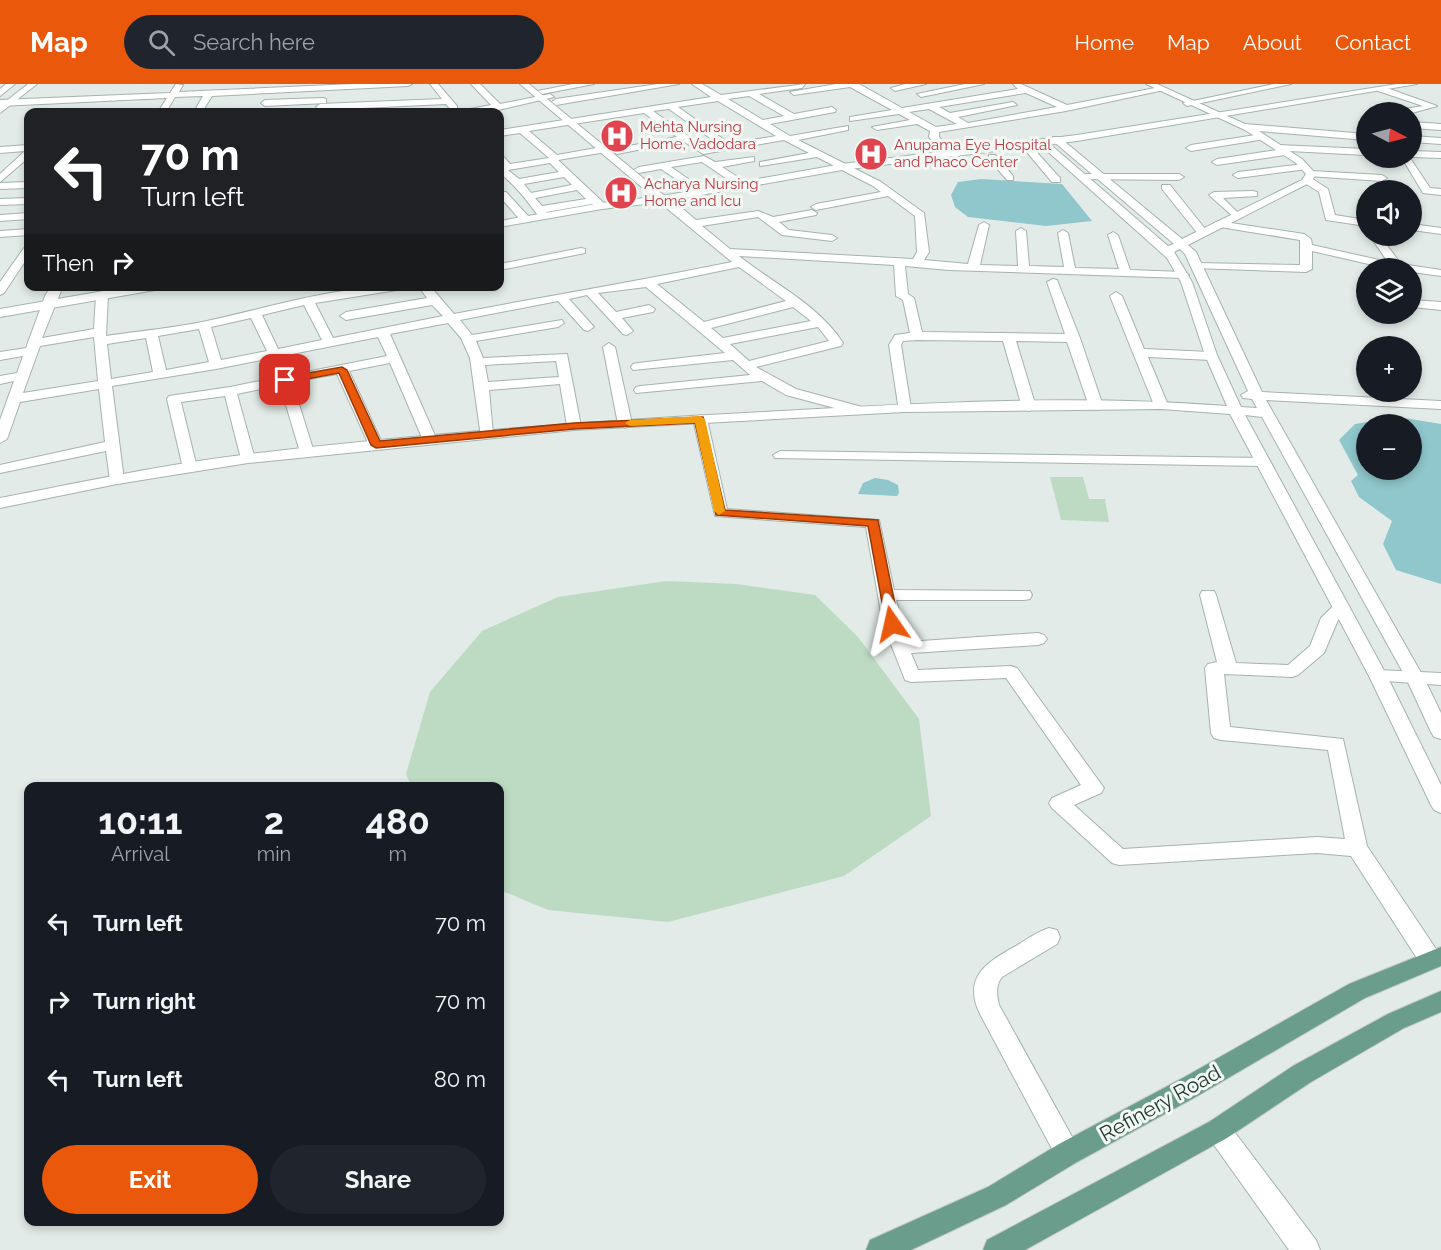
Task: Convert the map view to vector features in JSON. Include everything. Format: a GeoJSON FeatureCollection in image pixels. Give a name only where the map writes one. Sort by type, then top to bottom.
{"type":"FeatureCollection","features":[{"type":"Feature","properties":{"kind":"main road","name":"Refinery Road"},"geometry":{"type":"LineString","coordinates":[[880,1250],[997,1196],[1357,991],[1436,958]]}},
{"type":"Feature","properties":{"kind":"main road"},"geometry":{"type":"LineString","coordinates":[[997,1250],[1218,1130],[1302,1074],[1396,1021],[1441,1000]]}},
{"type":"Feature","properties":{"kind":"street"},"geometry":{"type":"LineString","coordinates":[[0,93],[11,84]]}},
{"type":"Feature","properties":{"kind":"street"},"geometry":{"type":"LineString","coordinates":[[0,110],[33,84]]}},
{"type":"Feature","properties":{"kind":"street"},"geometry":{"type":"LineString","coordinates":[[165,108],[180,84]]}},
{"type":"Feature","properties":{"kind":"street"},"geometry":{"type":"LineString","coordinates":[[0,103],[93,98],[126,100],[174,93],[328,85],[408,84]]}},
{"type":"Feature","properties":{"kind":"street"},"geometry":{"type":"LineString","coordinates":[[434,84],[454,108]]}},
{"type":"Feature","properties":{"kind":"street"},"geometry":{"type":"LineString","coordinates":[[475,84],[496,108]]}},
{"type":"Feature","properties":{"kind":"street"},"geometry":{"type":"LineString","coordinates":[[524,84],[545,95],[575,122],[639,170],[693,224],[819,323],[835,338],[837,343],[747,365]]}},
{"type":"Feature","properties":{"kind":"street"},"geometry":{"type":"LineString","coordinates":[[504,108],[590,84]]}},
{"type":"Feature","properties":{"kind":"street"},"geometry":{"type":"LineString","coordinates":[[626,84],[636,90]]}},
{"type":"Feature","properties":{"kind":"street"},"geometry":{"type":"LineString","coordinates":[[545,95],[636,90],[675,84]]}},
{"type":"Feature","properties":{"kind":"street"},"geometry":{"type":"LineString","coordinates":[[696,84],[787,138],[890,193],[920,215],[922,252],[917,263]]}},
{"type":"Feature","properties":{"kind":"street"},"geometry":{"type":"LineString","coordinates":[[744,84],[792,117]]}},
{"type":"Feature","properties":{"kind":"street"},"geometry":{"type":"LineString","coordinates":[[786,88],[853,84],[935,130],[1033,115],[1161,90]]}},
{"type":"Feature","properties":{"kind":"street"},"geometry":{"type":"LineString","coordinates":[[891,86],[922,84]]}},
{"type":"Feature","properties":{"kind":"street"},"geometry":{"type":"LineString","coordinates":[[891,86],[910,96],[978,84]]}},
{"type":"Feature","properties":{"kind":"street"},"geometry":{"type":"LineString","coordinates":[[1014,84],[1066,108]]}},
{"type":"Feature","properties":{"kind":"street"},"geometry":{"type":"LineString","coordinates":[[1150,84],[1216,117],[1248,128],[1282,150],[1306,169],[1323,191],[1330,218],[1356,222]]}},
{"type":"Feature","properties":{"kind":"street"},"geometry":{"type":"LineString","coordinates":[[1187,103],[1287,84]]}},
{"type":"Feature","properties":{"kind":"street"},"geometry":{"type":"LineString","coordinates":[[504,223],[526,220],[542,213],[598,204],[669,200],[743,185],[1052,142],[1413,84]]}},
{"type":"Feature","properties":{"kind":"street"},"geometry":{"type":"LineString","coordinates":[[320,107],[328,85]]}},
{"type":"Feature","properties":{"kind":"street"},"geometry":{"type":"LineString","coordinates":[[504,132],[802,85]]}},
{"type":"Feature","properties":{"kind":"street"},"geometry":{"type":"LineString","coordinates":[[761,123],[829,110],[786,88]]}},
{"type":"Feature","properties":{"kind":"street"},"geometry":{"type":"LineString","coordinates":[[271,89],[264,105],[320,107],[448,101]]}},
{"type":"Feature","properties":{"kind":"street"},"geometry":{"type":"LineString","coordinates":[[1381,89],[1437,105]]}},
{"type":"Feature","properties":{"kind":"street"},"geometry":{"type":"LineString","coordinates":[[40,101],[54,90]]}},
{"type":"Feature","properties":{"kind":"street"},"geometry":{"type":"LineString","coordinates":[[853,119],[1027,90]]}},
{"type":"Feature","properties":{"kind":"street"},"geometry":{"type":"LineString","coordinates":[[638,101],[708,91]]}},
{"type":"Feature","properties":{"kind":"street"},"geometry":{"type":"LineString","coordinates":[[200,108],[210,92]]}},
{"type":"Feature","properties":{"kind":"street"},"geometry":{"type":"LineString","coordinates":[[846,96],[866,92]]}},
{"type":"Feature","properties":{"kind":"street"},"geometry":{"type":"LineString","coordinates":[[545,95],[575,122]]}},
{"type":"Feature","properties":{"kind":"street"},"geometry":{"type":"LineString","coordinates":[[993,95],[1033,115]]}},
{"type":"Feature","properties":{"kind":"street"},"geometry":{"type":"LineString","coordinates":[[86,108],[93,98]]}},
{"type":"Feature","properties":{"kind":"street"},"geometry":{"type":"LineString","coordinates":[[881,101],[901,98]]}},
{"type":"Feature","properties":{"kind":"street"},"geometry":{"type":"LineString","coordinates":[[48,108],[55,100]]}},
{"type":"Feature","properties":{"kind":"street"},"geometry":{"type":"LineString","coordinates":[[928,105],[967,126]]}},
{"type":"Feature","properties":{"kind":"street"},"geometry":{"type":"LineString","coordinates":[[949,116],[1013,105]]}},
{"type":"Feature","properties":{"kind":"street"},"geometry":{"type":"LineString","coordinates":[[1422,108],[1437,105]]}},
{"type":"Feature","properties":{"kind":"street"},"geometry":{"type":"LineString","coordinates":[[671,106],[729,147]]}},
{"type":"Feature","properties":{"kind":"street"},"geometry":{"type":"LineString","coordinates":[[646,110],[703,151],[845,128]]}},
{"type":"Feature","properties":{"kind":"street"},"geometry":{"type":"LineString","coordinates":[[504,115],[555,158],[684,138]]}},
{"type":"Feature","properties":{"kind":"street"},"geometry":{"type":"LineString","coordinates":[[877,127],[919,121]]}},
{"type":"Feature","properties":{"kind":"street"},"geometry":{"type":"LineString","coordinates":[[1422,126],[1441,127]]}},
{"type":"Feature","properties":{"kind":"street"},"geometry":{"type":"LineString","coordinates":[[1425,126],[1439,141]]}},
{"type":"Feature","properties":{"kind":"street"},"geometry":{"type":"LineString","coordinates":[[1248,128],[1356,136]]}},
{"type":"Feature","properties":{"kind":"street"},"geometry":{"type":"LineString","coordinates":[[935,130],[934,137],[943,147],[957,154]]}},
{"type":"Feature","properties":{"kind":"street"},"geometry":{"type":"LineString","coordinates":[[1191,148],[1262,137]]}},
{"type":"Feature","properties":{"kind":"street"},"geometry":{"type":"LineString","coordinates":[[14,149],[21,140]]}},
{"type":"Feature","properties":{"kind":"street"},"geometry":{"type":"LineString","coordinates":[[1422,140],[1439,141]]}},
{"type":"Feature","properties":{"kind":"street"},"geometry":{"type":"LineString","coordinates":[[504,230],[846,169],[992,157],[1052,142]]}},
{"type":"Feature","properties":{"kind":"street"},"geometry":{"type":"LineString","coordinates":[[1052,142],[1102,176],[1190,252],[1257,396],[1415,678],[1441,732]]}},
{"type":"Feature","properties":{"kind":"street"},"geometry":{"type":"LineString","coordinates":[[1052,142],[1082,177],[1168,251],[1183,275],[1211,356],[1231,394],[1235,410],[1378,676],[1441,805]]}},
{"type":"Feature","properties":{"kind":"street"},"geometry":{"type":"LineString","coordinates":[[0,150],[24,148]]}},
{"type":"Feature","properties":{"kind":"street"},"geometry":{"type":"LineString","coordinates":[[1029,149],[1056,180]]}},
{"type":"Feature","properties":{"kind":"street"},"geometry":{"type":"LineString","coordinates":[[611,150],[669,200]]}},
{"type":"Feature","properties":{"kind":"street"},"geometry":{"type":"LineString","coordinates":[[1218,162],[1282,150],[1356,152]]}},
{"type":"Feature","properties":{"kind":"street"},"geometry":{"type":"LineString","coordinates":[[763,164],[819,154]]}},
{"type":"Feature","properties":{"kind":"street"},"geometry":{"type":"LineString","coordinates":[[1422,154],[1441,155]]}},
{"type":"Feature","properties":{"kind":"street"},"geometry":{"type":"LineString","coordinates":[[0,179],[24,157]]}},
{"type":"Feature","properties":{"kind":"street"},"geometry":{"type":"LineString","coordinates":[[992,157],[1010,178]]}},
{"type":"Feature","properties":{"kind":"street"},"geometry":{"type":"LineString","coordinates":[[639,170],[704,159],[743,185]]}},
{"type":"Feature","properties":{"kind":"street"},"geometry":{"type":"LineString","coordinates":[[681,179],[751,159]]}},
{"type":"Feature","properties":{"kind":"street"},"geometry":{"type":"LineString","coordinates":[[504,164],[508,167],[552,160],[598,204]]}},
{"type":"Feature","properties":{"kind":"street"},"geometry":{"type":"LineString","coordinates":[[663,166],[700,192]]}},
{"type":"Feature","properties":{"kind":"street"},"geometry":{"type":"LineString","coordinates":[[504,167],[542,213]]}},
{"type":"Feature","properties":{"kind":"street"},"geometry":{"type":"LineString","coordinates":[[1412,168],[1427,191],[1441,192]]}},
{"type":"Feature","properties":{"kind":"street"},"geometry":{"type":"LineString","coordinates":[[1168,251],[1236,216],[1306,169]]}},
{"type":"Feature","properties":{"kind":"street"},"geometry":{"type":"LineString","coordinates":[[1238,175],[1306,169],[1382,178]]}},
{"type":"Feature","properties":{"kind":"street"},"geometry":{"type":"LineString","coordinates":[[504,193],[566,174]]}},
{"type":"Feature","properties":{"kind":"street"},"geometry":{"type":"LineString","coordinates":[[1082,177],[1179,177]]}},
{"type":"Feature","properties":{"kind":"street"},"geometry":{"type":"LineString","coordinates":[[504,183],[520,187],[579,187]]}},
{"type":"Feature","properties":{"kind":"street"},"geometry":{"type":"LineString","coordinates":[[0,186],[24,185]]}},
{"type":"Feature","properties":{"kind":"street"},"geometry":{"type":"LineString","coordinates":[[1166,187],[1202,232]]}},
{"type":"Feature","properties":{"kind":"street"},"geometry":{"type":"LineString","coordinates":[[770,221],[890,193]]}},
{"type":"Feature","properties":{"kind":"street"},"geometry":{"type":"LineString","coordinates":[[1236,216],[1214,195],[1253,194]]}},
{"type":"Feature","properties":{"kind":"street"},"geometry":{"type":"LineString","coordinates":[[504,197],[526,220]]}},
{"type":"Feature","properties":{"kind":"street"},"geometry":{"type":"LineString","coordinates":[[0,202],[24,201]]}},
{"type":"Feature","properties":{"kind":"street"},"geometry":{"type":"LineString","coordinates":[[693,224],[753,214],[762,215],[786,233],[832,238]]}},
{"type":"Feature","properties":{"kind":"street"},"geometry":{"type":"LineString","coordinates":[[0,218],[24,216]]}},
{"type":"Feature","properties":{"kind":"street"},"geometry":{"type":"LineString","coordinates":[[1198,267],[1305,270],[1307,241],[1304,237],[1218,224]]}},
{"type":"Feature","properties":{"kind":"street"},"geometry":{"type":"LineString","coordinates":[[973,268],[984,225]]}},
{"type":"Feature","properties":{"kind":"street"},"geometry":{"type":"LineString","coordinates":[[1422,228],[1441,231]]}},
{"type":"Feature","properties":{"kind":"street"},"geometry":{"type":"LineString","coordinates":[[1021,231],[1024,270]]}},
{"type":"Feature","properties":{"kind":"street"},"geometry":{"type":"LineString","coordinates":[[0,234],[24,232]]}},
{"type":"Feature","properties":{"kind":"street"},"geometry":{"type":"LineString","coordinates":[[1063,233],[1070,272]]}},
{"type":"Feature","properties":{"kind":"street"},"geometry":{"type":"LineString","coordinates":[[1113,235],[1126,274]]}},
{"type":"Feature","properties":{"kind":"street"},"geometry":{"type":"LineString","coordinates":[[1383,246],[1393,258]]}},
{"type":"Feature","properties":{"kind":"street"},"geometry":{"type":"LineString","coordinates":[[1307,247],[1359,258]]}},
{"type":"Feature","properties":{"kind":"street"},"geometry":{"type":"LineString","coordinates":[[504,266],[581,251]]}},
{"type":"Feature","properties":{"kind":"street"},"geometry":{"type":"LineString","coordinates":[[728,252],[973,268],[1183,275]]}},
{"type":"Feature","properties":{"kind":"street"},"geometry":{"type":"LineString","coordinates":[[0,291],[24,256]]}},
{"type":"Feature","properties":{"kind":"street"},"geometry":{"type":"LineString","coordinates":[[899,262],[902,296],[908,298],[917,336]]}},
{"type":"Feature","properties":{"kind":"street"},"geometry":{"type":"LineString","coordinates":[[14,399],[216,365],[590,291],[648,283],[741,263]]}},
{"type":"Feature","properties":{"kind":"street"},"geometry":{"type":"LineString","coordinates":[[1422,270],[1441,273]]}},
{"type":"Feature","properties":{"kind":"street"},"geometry":{"type":"LineString","coordinates":[[1053,282],[1096,406]]}},
{"type":"Feature","properties":{"kind":"street"},"geometry":{"type":"LineString","coordinates":[[648,283],[764,377],[791,392],[857,410]]}},
{"type":"Feature","properties":{"kind":"street"},"geometry":{"type":"LineString","coordinates":[[0,305],[85,291]]}},
{"type":"Feature","properties":{"kind":"street"},"geometry":{"type":"LineString","coordinates":[[0,313],[52,296],[102,295],[126,291]]}},
{"type":"Feature","properties":{"kind":"street"},"geometry":{"type":"LineString","coordinates":[[0,356],[33,347],[100,336],[151,333],[204,325],[308,301],[367,291]]}},
{"type":"Feature","properties":{"kind":"street"},"geometry":{"type":"LineString","coordinates":[[427,291],[468,339],[482,387],[486,434]]}},
{"type":"Feature","properties":{"kind":"street"},"geometry":{"type":"LineString","coordinates":[[590,291],[627,331]]}},
{"type":"Feature","properties":{"kind":"street"},"geometry":{"type":"LineString","coordinates":[[102,295],[100,336],[117,480]]}},
{"type":"Feature","properties":{"kind":"street"},"geometry":{"type":"LineString","coordinates":[[0,436],[52,296]]}},
{"type":"Feature","properties":{"kind":"street"},"geometry":{"type":"LineString","coordinates":[[1116,296],[1161,405]]}},
{"type":"Feature","properties":{"kind":"street"},"geometry":{"type":"LineString","coordinates":[[561,297],[588,327]]}},
{"type":"Feature","properties":{"kind":"street"},"geometry":{"type":"LineString","coordinates":[[345,316],[433,300]]}},
{"type":"Feature","properties":{"kind":"street"},"geometry":{"type":"LineString","coordinates":[[308,301],[329,342]]}},
{"type":"Feature","properties":{"kind":"street"},"geometry":{"type":"LineString","coordinates":[[703,326],[794,303]]}},
{"type":"Feature","properties":{"kind":"street"},"geometry":{"type":"LineString","coordinates":[[1422,305],[1441,306]]}},
{"type":"Feature","properties":{"kind":"street"},"geometry":{"type":"LineString","coordinates":[[612,316],[649,309]]}},
{"type":"Feature","properties":{"kind":"street"},"geometry":{"type":"LineString","coordinates":[[255,314],[274,352]]}},
{"type":"Feature","properties":{"kind":"street"},"geometry":{"type":"LineString","coordinates":[[468,339],[558,323]]}},
{"type":"Feature","properties":{"kind":"street"},"geometry":{"type":"LineString","coordinates":[[721,342],[819,323]]}},
{"type":"Feature","properties":{"kind":"street"},"geometry":{"type":"LineString","coordinates":[[204,325],[216,365]]}},
{"type":"Feature","properties":{"kind":"street"},"geometry":{"type":"LineString","coordinates":[[151,333],[160,374]]}},
{"type":"Feature","properties":{"kind":"street"},"geometry":{"type":"LineString","coordinates":[[383,333],[396,358],[430,440]]}},
{"type":"Feature","properties":{"kind":"street"},"geometry":{"type":"LineString","coordinates":[[904,408],[895,345],[899,338],[917,336],[1074,338]]}},
{"type":"Feature","properties":{"kind":"street"},"geometry":{"type":"LineString","coordinates":[[1008,337],[1029,407]]}},
{"type":"Feature","properties":{"kind":"street"},"geometry":{"type":"LineString","coordinates":[[609,347],[625,424]]}},
{"type":"Feature","properties":{"kind":"street"},"geometry":{"type":"LineString","coordinates":[[1139,353],[1211,356]]}},
{"type":"Feature","properties":{"kind":"street"},"geometry":{"type":"LineString","coordinates":[[638,367],[736,356]]}},
{"type":"Feature","properties":{"kind":"street"},"geometry":{"type":"LineString","coordinates":[[476,362],[562,357],[574,426]]}},
{"type":"Feature","properties":{"kind":"street"},"geometry":{"type":"LineString","coordinates":[[190,468],[174,399],[230,391],[396,358]]}},
{"type":"Feature","properties":{"kind":"street"},"geometry":{"type":"LineString","coordinates":[[342,370],[376,445]]}},
{"type":"Feature","properties":{"kind":"street"},"geometry":{"type":"LineString","coordinates":[[0,380],[22,376]]}},
{"type":"Feature","properties":{"kind":"street"},"geometry":{"type":"LineString","coordinates":[[641,390],[764,377]]}},
{"type":"Feature","properties":{"kind":"street"},"geometry":{"type":"LineString","coordinates":[[285,380],[307,452]]}},
{"type":"Feature","properties":{"kind":"street"},"geometry":{"type":"LineString","coordinates":[[482,387],[565,380]]}},
{"type":"Feature","properties":{"kind":"street"},"geometry":{"type":"LineString","coordinates":[[230,391],[248,459]]}},
{"type":"Feature","properties":{"kind":"street"},"geometry":{"type":"LineString","coordinates":[[1231,394],[1441,405]]}},
{"type":"Feature","properties":{"kind":"street"},"geometry":{"type":"LineString","coordinates":[[0,503],[117,480],[248,459],[574,426],[904,408],[1161,405],[1267,413]]}},
{"type":"Feature","properties":{"kind":"street"},"geometry":{"type":"LineString","coordinates":[[700,419],[720,513],[873,523],[892,624],[911,676],[1011,672],[1094,788],[1059,803],[1119,857],[1317,845],[1357,848]]}},
{"type":"Feature","properties":{"kind":"street"},"geometry":{"type":"LineString","coordinates":[[0,470],[113,445]]}},
{"type":"Feature","properties":{"kind":"street"},"geometry":{"type":"LineString","coordinates":[[780,455],[1263,462]]}},
{"type":"Feature","properties":{"kind":"street"},"geometry":{"type":"LineString","coordinates":[[887,595],[1024,595]]}},
{"type":"Feature","properties":{"kind":"street"},"geometry":{"type":"LineString","coordinates":[[1208,595],[1228,668]]}},
{"type":"Feature","properties":{"kind":"street"},"geometry":{"type":"LineString","coordinates":[[1341,608],[1330,618],[1318,649],[1293,671],[1214,668],[1221,733],[1336,744],[1357,848],[1436,958]]}},
{"type":"Feature","properties":{"kind":"street"},"geometry":{"type":"LineString","coordinates":[[901,648],[1038,639]]}},
{"type":"Feature","properties":{"kind":"street"},"geometry":{"type":"LineString","coordinates":[[1378,676],[1441,679]]}},
{"type":"Feature","properties":{"kind":"street"},"geometry":{"type":"LineString","coordinates":[[1049,937],[994,970],[988,977],[984,988],[988,1007],[1068,1154]]}},
{"type":"Feature","properties":{"kind":"street"},"geometry":{"type":"LineString","coordinates":[[1218,1130],[1306,1250]]}},
{"type":"Feature","properties":{"kind":"green space"},"geometry":{"type":"Polygon","coordinates":[[[1050,477],[1083,477],[1089,499],[1105,499],[1109,522],[1061,520],[1050,477]]]}},
{"type":"Feature","properties":{"kind":"green space"},"geometry":{"type":"Polygon","coordinates":[[[666,581],[736,584],[815,595],[858,637],[919,719],[931,816],[844,876],[668,922],[548,910],[504,892],[504,782],[409,782],[406,774],[430,692],[482,631],[558,597],[666,581]]]}},
{"type":"Feature","properties":{"kind":"water"},"geometry":{"type":"Polygon","coordinates":[[[981,179],[1062,184],[1092,221],[1046,226],[968,217],[955,207],[951,195],[958,182],[981,179]]]}},
{"type":"Feature","properties":{"kind":"water"},"geometry":{"type":"Polygon","coordinates":[[[1422,421],[1441,424],[1441,584],[1396,570],[1383,544],[1392,521],[1359,497],[1351,481],[1356,477],[1356,480],[1422,480],[1422,421]]]}},
{"type":"Feature","properties":{"kind":"water"},"geometry":{"type":"Polygon","coordinates":[[[1356,424],[1356,471],[1339,440],[1356,424]]]}},
{"type":"Feature","properties":{"kind":"water"},"geometry":{"type":"Polygon","coordinates":[[[875,478],[888,480],[898,485],[897,496],[858,494],[863,483],[875,478]]]}},
{"type":"Feature","properties":{"kind":"slow traffic"},"geometry":{"type":"LineString","coordinates":[[630,423],[700,419],[719,511]]}},
{"type":"Feature","properties":{"kind":"place","name":"Mehta Nursing Home, Vadodara"},"geometry":{"type":"Point","coordinates":[617,136]}},
{"type":"Feature","properties":{"kind":"place","name":"Anupama Eye Hospital and Phaco Center"},"geometry":{"type":"Point","coordinates":[871,154]}},
{"type":"Feature","properties":{"kind":"place","name":"Acharya Nursing Home and Icu"},"geometry":{"type":"Point","coordinates":[621,193]}},
{"type":"Feature","properties":{"kind":"route"},"geometry":{"type":"LineString","coordinates":[[285,380],[342,370],[376,445],[574,426],[700,419],[720,513],[873,523],[892,624]]}}]}
